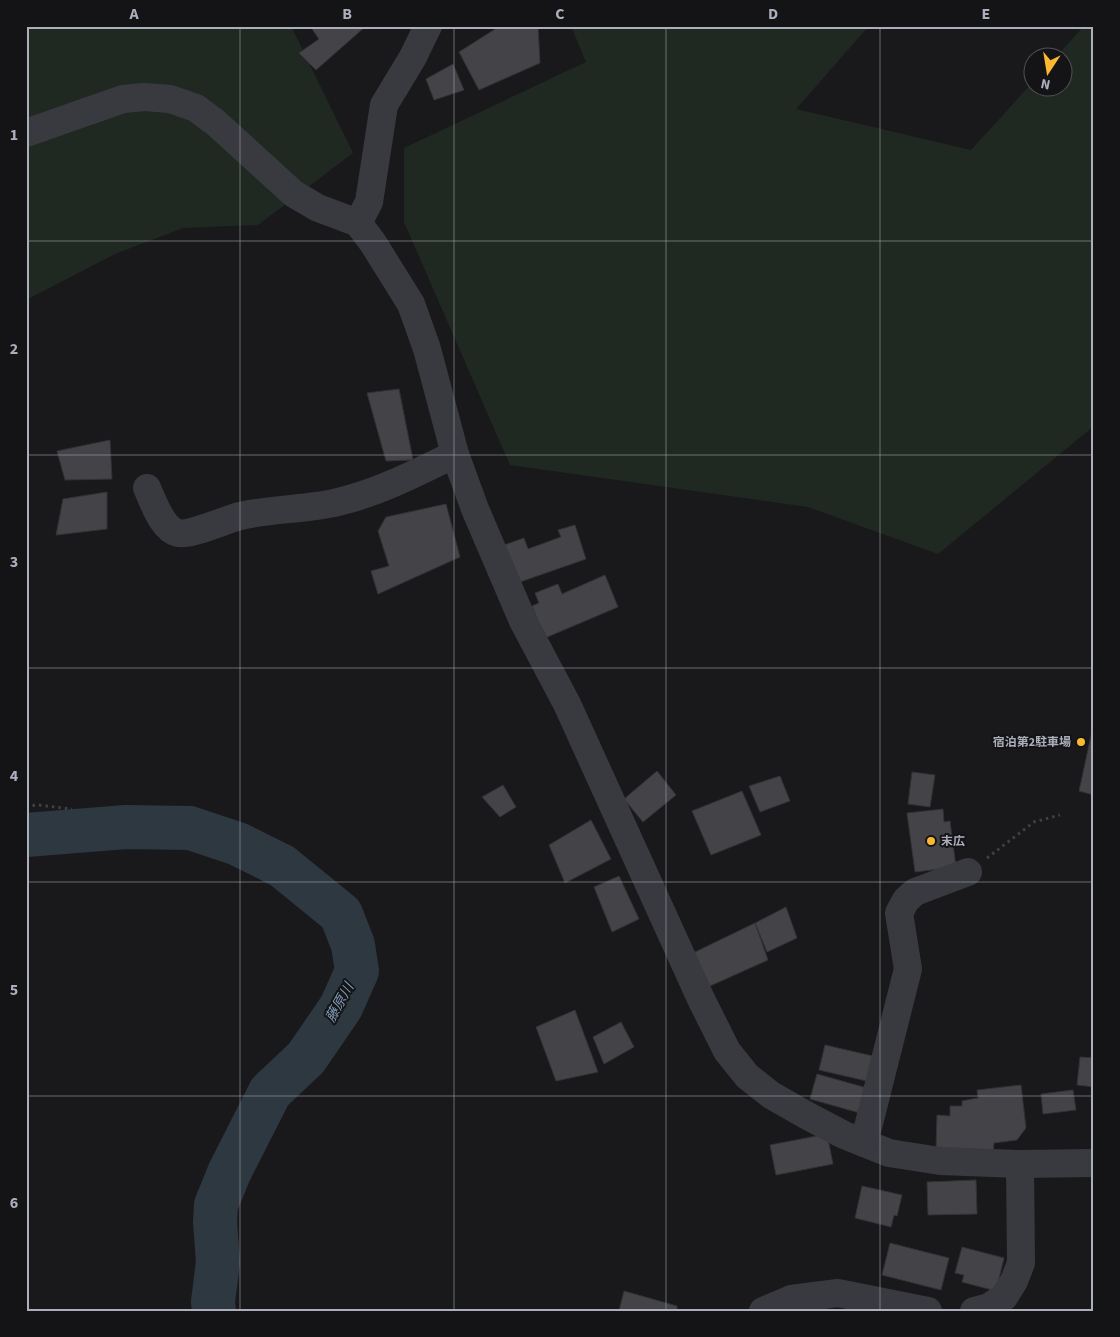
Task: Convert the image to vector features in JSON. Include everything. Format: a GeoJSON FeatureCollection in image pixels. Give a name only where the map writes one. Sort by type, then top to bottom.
{"type":"FeatureCollection","features":[{"type":"Feature","properties":{"kind":"street"},"geometry":{"type":"LineString","coordinates":[[358,223],[369,202],[384,105],[413,57],[428,26]]}},
{"type":"Feature","properties":{"kind":"street"},"geometry":{"type":"LineString","coordinates":[[26,132],[123,99],[144,97],[170,99],[196,108],[223,129],[294,194],[318,208],[358,223],[374,243],[411,304],[427,350],[455,454],[475,509],[523,621],[567,704],[701,999],[727,1051],[747,1076],[771,1095],[806,1116],[844,1135],[889,1153],[940,1161],[1020,1164],[1094,1163]]}},
{"type":"Feature","properties":{"kind":"street"},"geometry":{"type":"LineString","coordinates":[[147,488],[161,519],[178,534],[188,533],[241,516],[341,502],[370,493],[455,454]]}},
{"type":"Feature","properties":{"kind":"street"},"geometry":{"type":"LineString","coordinates":[[864,1143],[908,969],[899,913],[906,900],[915,892],[968,872]]}},
{"type":"Feature","properties":{"kind":"street"},"geometry":{"type":"LineString","coordinates":[[974,1311],[989,1306],[1004,1297],[1022,1263],[1020,1164]]}},
{"type":"Feature","properties":{"kind":"street"},"geometry":{"type":"LineString","coordinates":[[763,1311],[791,1298],[838,1293],[928,1311]]}},
{"type":"Feature","properties":{"kind":"path"},"geometry":{"type":"LineString","coordinates":[[26,806],[38,805],[72,809]]}},
{"type":"Feature","properties":{"kind":"path"},"geometry":{"type":"LineString","coordinates":[[968,872],[1034,822],[1060,816]]}},
{"type":"Feature","properties":{"kind":"shaded area"},"geometry":{"type":"Polygon","coordinates":[[[26,26],[291,26],[353,153],[258,225],[183,228],[115,254],[26,300],[26,26]]]}},
{"type":"Feature","properties":{"kind":"shaded area"},"geometry":{"type":"Polygon","coordinates":[[[571,26],[869,26],[796,109],[971,150],[1022,94],[1022,98],[1072,98],[1072,48],[1064,48],[1084,26],[1094,26],[1094,426],[938,554],[808,507],[510,465],[404,222],[404,148],[586,62],[571,26]]]}},
{"type":"Feature","properties":{"kind":"building"},"geometry":{"type":"Polygon","coordinates":[[[310,26],[366,26],[316,70],[299,53],[319,39],[310,26]]]}},
{"type":"Feature","properties":{"kind":"building"},"geometry":{"type":"Polygon","coordinates":[[[500,26],[538,26],[540,63],[479,90],[459,52],[500,26]]]}},
{"type":"Feature","properties":{"kind":"building"},"geometry":{"type":"Polygon","coordinates":[[[453,64],[464,90],[434,100],[426,79],[453,64]]]}},
{"type":"Feature","properties":{"kind":"building"},"geometry":{"type":"Polygon","coordinates":[[[399,389],[413,460],[386,461],[367,393],[399,389]]]}},
{"type":"Feature","properties":{"kind":"building"},"geometry":{"type":"Polygon","coordinates":[[[110,440],[112,479],[65,480],[57,451],[110,440]]]}},
{"type":"Feature","properties":{"kind":"building"},"geometry":{"type":"Polygon","coordinates":[[[107,492],[107,529],[56,535],[63,499],[107,492]]]}},
{"type":"Feature","properties":{"kind":"building"},"geometry":{"type":"Polygon","coordinates":[[[446,504],[460,557],[378,594],[371,571],[389,566],[378,531],[386,517],[446,504]]]}},
{"type":"Feature","properties":{"kind":"building"},"geometry":{"type":"Polygon","coordinates":[[[575,525],[586,559],[517,583],[504,545],[524,538],[528,549],[561,537],[558,530],[575,525]]]}},
{"type":"Feature","properties":{"kind":"building"},"geometry":{"type":"Polygon","coordinates":[[[605,575],[618,607],[545,638],[532,606],[539,603],[535,593],[558,584],[562,594],[605,575]]]}},
{"type":"Feature","properties":{"kind":"building"},"geometry":{"type":"Polygon","coordinates":[[[1094,722],[1094,795],[1079,791],[1094,722]]]}},
{"type":"Feature","properties":{"kind":"building"},"geometry":{"type":"Polygon","coordinates":[[[657,771],[676,795],[643,822],[624,799],[657,771]]]}},
{"type":"Feature","properties":{"kind":"building"},"geometry":{"type":"Polygon","coordinates":[[[912,772],[935,775],[930,807],[908,804],[912,772]]]}},
{"type":"Feature","properties":{"kind":"building"},"geometry":{"type":"Polygon","coordinates":[[[780,776],[790,801],[760,812],[749,786],[780,776]]]}},
{"type":"Feature","properties":{"kind":"building"},"geometry":{"type":"Polygon","coordinates":[[[503,785],[516,807],[500,817],[482,797],[503,785]]]}},
{"type":"Feature","properties":{"kind":"building"},"geometry":{"type":"Polygon","coordinates":[[[742,791],[761,835],[711,855],[692,811],[742,791]]]}},
{"type":"Feature","properties":{"kind":"building"},"geometry":{"type":"Polygon","coordinates":[[[943,809],[944,822],[950,821],[956,867],[915,872],[907,813],[943,809]]]}},
{"type":"Feature","properties":{"kind":"building"},"geometry":{"type":"Polygon","coordinates":[[[591,820],[611,859],[565,883],[549,845],[591,820]]]}},
{"type":"Feature","properties":{"kind":"building"},"geometry":{"type":"Polygon","coordinates":[[[619,876],[639,919],[612,932],[594,887],[619,876]]]}},
{"type":"Feature","properties":{"kind":"building"},"geometry":{"type":"Polygon","coordinates":[[[786,907],[797,938],[767,952],[755,923],[786,907]]]}},
{"type":"Feature","properties":{"kind":"building"},"geometry":{"type":"Polygon","coordinates":[[[755,923],[768,960],[710,986],[693,953],[755,923]]]}},
{"type":"Feature","properties":{"kind":"building"},"geometry":{"type":"Polygon","coordinates":[[[575,1010],[598,1072],[556,1081],[536,1027],[575,1010]]]}},
{"type":"Feature","properties":{"kind":"building"},"geometry":{"type":"Polygon","coordinates":[[[621,1022],[634,1047],[604,1064],[593,1037],[621,1022]]]}},
{"type":"Feature","properties":{"kind":"building"},"geometry":{"type":"Polygon","coordinates":[[[825,1045],[877,1057],[871,1082],[819,1070],[825,1045]]]}},
{"type":"Feature","properties":{"kind":"building"},"geometry":{"type":"Polygon","coordinates":[[[1080,1057],[1094,1058],[1094,1087],[1077,1085],[1080,1057]]]}},
{"type":"Feature","properties":{"kind":"building"},"geometry":{"type":"Polygon","coordinates":[[[817,1074],[867,1088],[860,1113],[810,1099],[817,1074]]]}},
{"type":"Feature","properties":{"kind":"building"},"geometry":{"type":"Polygon","coordinates":[[[1021,1085],[1026,1128],[1017,1140],[994,1143],[993,1153],[936,1150],[937,1115],[950,1116],[950,1106],[962,1106],[962,1101],[978,1098],[977,1090],[1021,1085]]]}},
{"type":"Feature","properties":{"kind":"building"},"geometry":{"type":"Polygon","coordinates":[[[1073,1090],[1076,1110],[1043,1114],[1041,1094],[1073,1090]]]}},
{"type":"Feature","properties":{"kind":"building"},"geometry":{"type":"Polygon","coordinates":[[[827,1134],[833,1164],[776,1175],[770,1145],[827,1134]]]}},
{"type":"Feature","properties":{"kind":"building"},"geometry":{"type":"Polygon","coordinates":[[[976,1180],[977,1214],[928,1215],[927,1182],[976,1180]]]}},
{"type":"Feature","properties":{"kind":"building"},"geometry":{"type":"Polygon","coordinates":[[[862,1186],[902,1195],[897,1216],[894,1215],[891,1227],[855,1218],[862,1186]]]}},
{"type":"Feature","properties":{"kind":"building"},"geometry":{"type":"Polygon","coordinates":[[[890,1243],[949,1258],[941,1290],[882,1275],[890,1243]]]}},
{"type":"Feature","properties":{"kind":"building"},"geometry":{"type":"Polygon","coordinates":[[[962,1247],[1004,1258],[996,1291],[962,1282],[964,1275],[955,1273],[962,1247]]]}},
{"type":"Feature","properties":{"kind":"building"},"geometry":{"type":"Polygon","coordinates":[[[624,1291],[677,1306],[677,1311],[619,1311],[624,1291]]]}},
{"type":"Feature","properties":{"kind":"waterway","name":"藤原川"},"geometry":{"type":"LineString","coordinates":[[26,835],[126,827],[190,828],[238,844],[282,866],[341,914],[353,945],[357,971],[341,1007],[306,1058],[270,1092],[229,1173],[216,1205],[215,1222],[218,1262],[213,1302],[214,1311]]}},
{"type":"Feature","properties":{"kind":"place","name":"宿泊第2駐車場"},"geometry":{"type":"Point","coordinates":[1081,742]}},
{"type":"Feature","properties":{"kind":"place","name":"末広"},"geometry":{"type":"Point","coordinates":[931,841]}}]}
